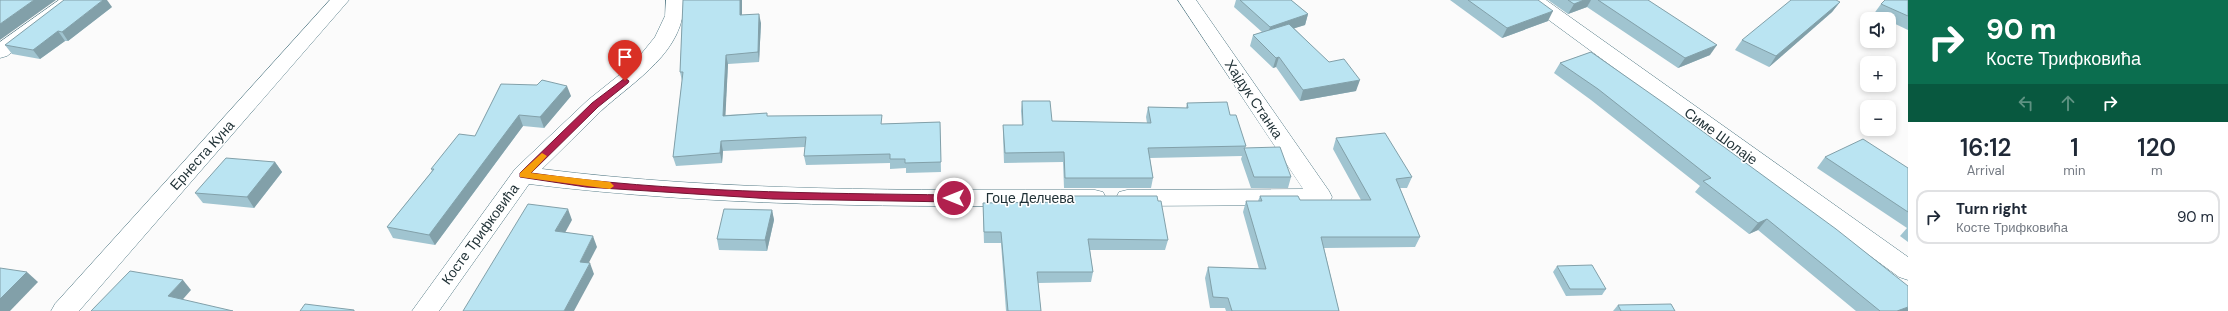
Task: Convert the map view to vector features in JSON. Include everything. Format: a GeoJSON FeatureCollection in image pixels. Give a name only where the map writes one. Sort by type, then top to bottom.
{"type":"FeatureCollection","features":[{"type":"Feature","properties":{"kind":"street"},"geometry":{"type":"LineString","coordinates":[[0,52],[71,0]]}},
{"type":"Feature","properties":{"kind":"street","name":"Ернеста Куна"},"geometry":{"type":"LineString","coordinates":[[64,311],[340,0]]}},
{"type":"Feature","properties":{"kind":"street","name":"Косте Трифковића"},"geometry":{"type":"LineString","coordinates":[[425,311],[523,175],[595,105],[635,73],[649,58],[664,39],[675,16],[675,0]]}},
{"type":"Feature","properties":{"kind":"street","name":"Хајдук Станка"},"geometry":{"type":"LineString","coordinates":[[1187,0],[1321,197]]}},
{"type":"Feature","properties":{"kind":"street","name":"Симе Шолаје"},"geometry":{"type":"LineString","coordinates":[[1534,0],[1908,270]]}},
{"type":"Feature","properties":{"kind":"street","name":"Гоце Делчева"},"geometry":{"type":"LineString","coordinates":[[523,175],[586,184],[797,197],[1321,197]]}},
{"type":"Feature","properties":{"kind":"building"},"geometry":{"type":"Polygon","coordinates":[[[0,0],[34,0],[0,24],[0,0]]]}},
{"type":"Feature","properties":{"kind":"building"},"geometry":{"type":"Polygon","coordinates":[[[64,0],[103,0],[62,32],[58,31],[33,50],[5,45],[64,0]]]}},
{"type":"Feature","properties":{"kind":"building"},"geometry":{"type":"Polygon","coordinates":[[[683,0],[740,0],[740,15],[759,14],[758,52],[726,55],[723,116],[767,113],[767,116],[882,115],[881,124],[940,122],[941,162],[905,163],[905,159],[890,159],[890,154],[804,156],[806,137],[721,141],[720,153],[673,157],[683,72],[680,72],[683,0]]]}},
{"type":"Feature","properties":{"kind":"building"},"geometry":{"type":"Polygon","coordinates":[[[1240,0],[1291,0],[1308,14],[1270,27],[1240,0]]]}},
{"type":"Feature","properties":{"kind":"building"},"geometry":{"type":"Polygon","coordinates":[[[1468,0],[1538,0],[1553,11],[1507,28],[1468,0]]]}},
{"type":"Feature","properties":{"kind":"building"},"geometry":{"type":"Polygon","coordinates":[[[1568,0],[1584,0],[1574,4],[1568,0]]]}},
{"type":"Feature","properties":{"kind":"building"},"geometry":{"type":"Polygon","coordinates":[[[1598,0],[1648,0],[1717,45],[1685,58],[1598,0]]]}},
{"type":"Feature","properties":{"kind":"building"},"geometry":{"type":"Polygon","coordinates":[[[1791,0],[1836,0],[1840,2],[1776,56],[1742,40],[1791,0]]]}},
{"type":"Feature","properties":{"kind":"building"},"geometry":{"type":"Polygon","coordinates":[[[1885,0],[1908,0],[1908,16],[1881,4],[1885,0]]]}},
{"type":"Feature","properties":{"kind":"building"},"geometry":{"type":"Polygon","coordinates":[[[1289,24],[1329,62],[1344,59],[1360,80],[1303,90],[1279,57],[1276,58],[1253,35],[1289,24]]]}},
{"type":"Feature","properties":{"kind":"building"},"geometry":{"type":"Polygon","coordinates":[[[1591,52],[1668,106],[1836,229],[1908,286],[1908,307],[1897,311],[1880,311],[1767,219],[1758,223],[1703,181],[1711,178],[1598,89],[1560,63],[1591,52]]]}},
{"type":"Feature","properties":{"kind":"building"},"geometry":{"type":"Polygon","coordinates":[[[542,80],[567,86],[540,117],[519,115],[429,235],[387,227],[434,169],[431,169],[459,134],[475,136],[501,84],[537,85],[542,80]]]}},
{"type":"Feature","properties":{"kind":"building"},"geometry":{"type":"Polygon","coordinates":[[[1022,101],[1050,101],[1052,121],[1151,123],[1148,107],[1188,108],[1187,103],[1227,102],[1230,115],[1236,115],[1246,146],[1148,148],[1153,178],[1065,178],[1064,152],[1005,153],[1003,125],[1023,125],[1022,101]]]}},
{"type":"Feature","properties":{"kind":"building"},"geometry":{"type":"Polygon","coordinates":[[[1385,133],[1412,177],[1396,179],[1420,237],[1321,237],[1339,311],[1232,311],[1228,298],[1213,297],[1208,267],[1266,269],[1246,201],[1262,201],[1260,196],[1298,196],[1300,200],[1371,200],[1336,138],[1385,133]]]}},
{"type":"Feature","properties":{"kind":"building"},"geometry":{"type":"Polygon","coordinates":[[[1863,139],[1908,168],[1908,212],[1825,157],[1863,139]]]}},
{"type":"Feature","properties":{"kind":"building"},"geometry":{"type":"Polygon","coordinates":[[[1280,147],[1291,177],[1254,177],[1244,148],[1280,147]]]}},
{"type":"Feature","properties":{"kind":"building"},"geometry":{"type":"Polygon","coordinates":[[[226,158],[275,162],[247,197],[195,193],[226,158]]]}},
{"type":"Feature","properties":{"kind":"building"},"geometry":{"type":"Polygon","coordinates":[[[1066,196],[1157,196],[1158,201],[1161,201],[1168,240],[1088,239],[1093,272],[1037,272],[1041,311],[1008,311],[1001,232],[984,232],[983,203],[1066,202],[1066,196]]]}},
{"type":"Feature","properties":{"kind":"building"},"geometry":{"type":"Polygon","coordinates":[[[528,204],[568,209],[555,231],[593,236],[580,262],[590,263],[564,311],[463,311],[528,204]]]}},
{"type":"Feature","properties":{"kind":"building"},"geometry":{"type":"Polygon","coordinates":[[[724,209],[772,210],[765,240],[717,239],[724,209]]]}},
{"type":"Feature","properties":{"kind":"building"},"geometry":{"type":"Polygon","coordinates":[[[1592,265],[1606,289],[1570,289],[1557,266],[1592,265]]]}},
{"type":"Feature","properties":{"kind":"building"},"geometry":{"type":"Polygon","coordinates":[[[0,268],[27,272],[0,299],[0,268]]]}},
{"type":"Feature","properties":{"kind":"building"},"geometry":{"type":"Polygon","coordinates":[[[130,271],[183,280],[168,296],[233,311],[91,311],[130,271]]]}},
{"type":"Feature","properties":{"kind":"building"},"geometry":{"type":"Polygon","coordinates":[[[305,304],[354,310],[354,311],[300,311],[305,304]]]}},
{"type":"Feature","properties":{"kind":"building"},"geometry":{"type":"Polygon","coordinates":[[[1671,304],[1675,311],[1621,311],[1618,305],[1671,304]]]}},
{"type":"Feature","properties":{"kind":"slow traffic"},"geometry":{"type":"LineString","coordinates":[[542,156],[523,175],[610,186]]}},
{"type":"Feature","properties":{"kind":"route"},"geometry":{"type":"LineString","coordinates":[[625,81],[595,105],[553,144],[523,175],[586,184],[773,196],[845,198],[954,198]]}}]}
